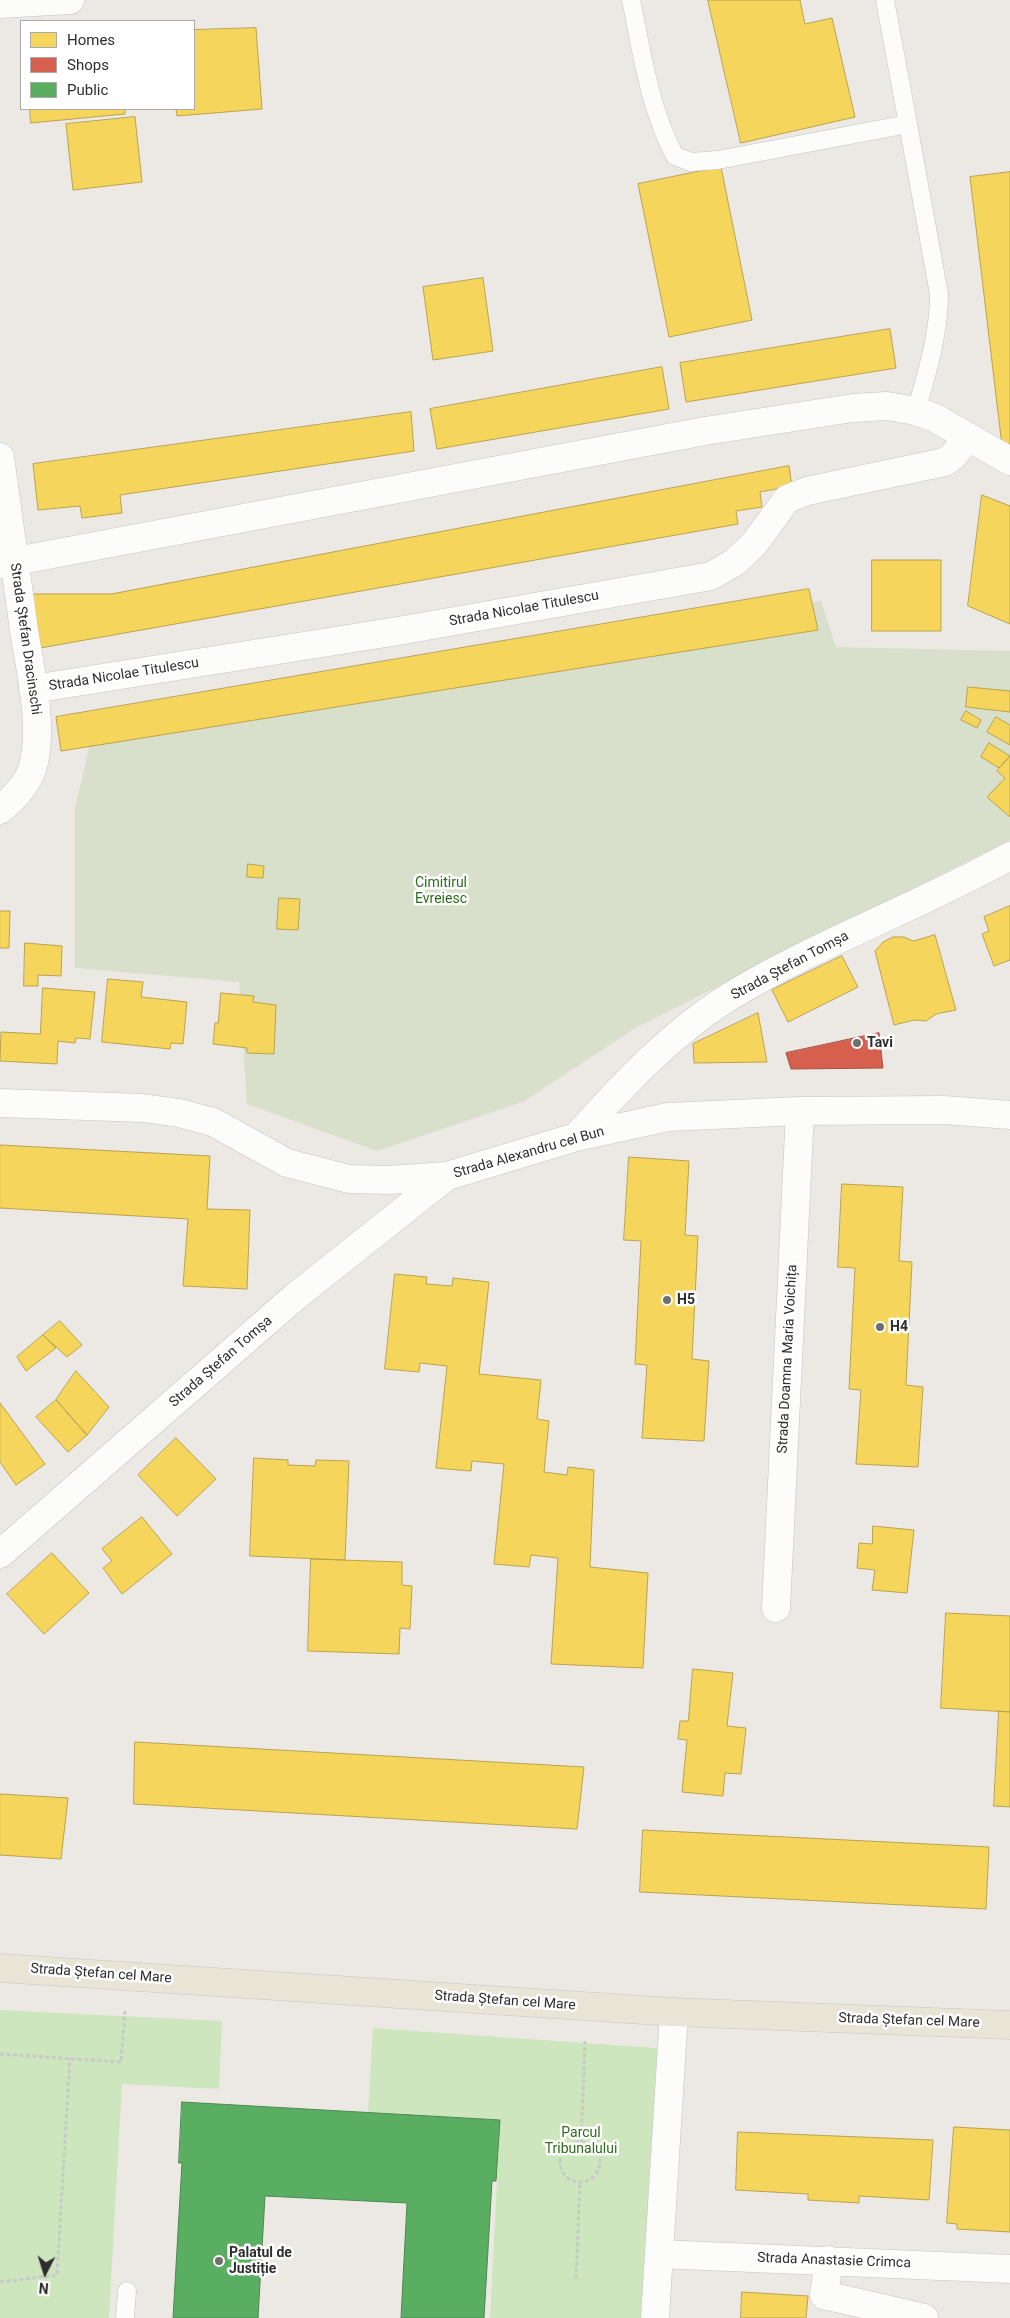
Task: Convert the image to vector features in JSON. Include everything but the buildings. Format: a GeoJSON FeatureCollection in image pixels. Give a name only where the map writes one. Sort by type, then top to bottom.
{"type":"FeatureCollection","features":[{"type":"Feature","properties":{"kind":"main road","name":"Strada Ștefan cel Mare"},"geometry":{"type":"LineString","coordinates":[[0,1968],[674,2012],[1010,2025]]}},
{"type":"Feature","properties":{"kind":"street"},"geometry":{"type":"LineString","coordinates":[[0,4],[70,0]]}},
{"type":"Feature","properties":{"kind":"street"},"geometry":{"type":"LineString","coordinates":[[7,563],[704,431],[853,408],[887,406],[916,411],[935,418],[1010,461]]}},
{"type":"Feature","properties":{"kind":"street","name":"Strada Nicolae Titulescu"},"geometry":{"type":"LineString","coordinates":[[33,689],[398,631],[711,576],[735,562],[754,544],[787,499],[807,491],[945,462],[953,456],[968,437]]}},
{"type":"Feature","properties":{"kind":"street","name":"Strada Ștefan Dracinschi"},"geometry":{"type":"LineString","coordinates":[[0,457],[7,563],[33,689],[36,729],[34,762],[27,780],[14,797],[0,810]]}},
{"type":"Feature","properties":{"kind":"street","name":"Strada Ștefan Tomșa"},"geometry":{"type":"LineString","coordinates":[[576,1136],[635,1073],[669,1042],[728,998],[772,972],[1010,856]]}},
{"type":"Feature","properties":{"kind":"street","name":"Strada Alexandru cel Bun"},"geometry":{"type":"LineString","coordinates":[[0,1103],[143,1108],[179,1113],[213,1122],[287,1163],[349,1179],[388,1180],[447,1176],[576,1136],[668,1117],[800,1111],[944,1110],[1010,1115]]}},
{"type":"Feature","properties":{"kind":"street","name":"Strada Doamna Maria Voichița"},"geometry":{"type":"LineString","coordinates":[[776,1608],[800,1111]]}},
{"type":"Feature","properties":{"kind":"street","name":"Strada Ștefan Tomșa"},"geometry":{"type":"LineString","coordinates":[[0,1554],[296,1296],[447,1176]]}},
{"type":"Feature","properties":{"kind":"street"},"geometry":{"type":"LineString","coordinates":[[655,2318],[674,2012]]}},
{"type":"Feature","properties":{"kind":"street","name":"Strada Anastasie Crimca"},"geometry":{"type":"LineString","coordinates":[[659,2254],[1010,2269]]}},
{"type":"Feature","properties":{"kind":"street"},"geometry":{"type":"LineString","coordinates":[[829,2260],[824,2295],[924,2318]]}},
{"type":"Feature","properties":{"kind":"lane"},"geometry":{"type":"LineString","coordinates":[[631,0],[650,88],[664,135],[675,156],[691,162],[718,160],[908,124]]}},
{"type":"Feature","properties":{"kind":"lane"},"geometry":{"type":"LineString","coordinates":[[885,0],[939,294],[939,318],[935,345],[916,411]]}},
{"type":"Feature","properties":{"kind":"lane"},"geometry":{"type":"LineString","coordinates":[[125,2318],[126,2291]]}},
{"type":"Feature","properties":{"kind":"path"},"geometry":{"type":"LineString","coordinates":[[0,2054],[121,2062],[128,1976]]}},
{"type":"Feature","properties":{"kind":"path"},"geometry":{"type":"LineString","coordinates":[[580,2142],[586,2006]]}},
{"type":"Feature","properties":{"kind":"path"},"geometry":{"type":"LineString","coordinates":[[0,2282],[57,2275],[70,2058]]}},
{"type":"Feature","properties":{"kind":"path"},"geometry":{"type":"LineString","coordinates":[[580,2142],[587,2143],[597,2150],[600,2163],[596,2175],[592,2179],[580,2182],[567,2177],[560,2166],[560,2158],[567,2147],[580,2142]]}},
{"type":"Feature","properties":{"kind":"path"},"geometry":{"type":"LineString","coordinates":[[576,2279],[580,2182]]}},
{"type":"Feature","properties":{"kind":"green space","name":"Cimitirul Evreiesc"},"geometry":{"type":"Polygon","coordinates":[[[821,601],[836,647],[1010,651],[1010,840],[635,1028],[523,1102],[377,1151],[247,1104],[239,982],[75,968],[75,808],[94,727],[771,607],[821,601]]]}},
{"type":"Feature","properties":{"kind":"green space"},"geometry":{"type":"Polygon","coordinates":[[[0,2010],[222,2021],[219,2089],[122,2084],[109,2318],[0,2318],[0,2010]]]}},
{"type":"Feature","properties":{"kind":"green space","name":"Parcul Tribunalului"},"geometry":{"type":"Polygon","coordinates":[[[373,2028],[670,2049],[653,2318],[490,2318],[500,2120],[368,2113],[373,2028]]]}},
{"type":"Feature","properties":{"kind":"place","name":"Tavi"},"geometry":{"type":"Point","coordinates":[857,1043]}},
{"type":"Feature","properties":{"kind":"place","name":"H5"},"geometry":{"type":"Point","coordinates":[667,1300]}},
{"type":"Feature","properties":{"kind":"place","name":"H4"},"geometry":{"type":"Point","coordinates":[880,1327]}},
{"type":"Feature","properties":{"kind":"place","name":"Palatul de Justiție"},"geometry":{"type":"Point","coordinates":[219,2261]}}]}
